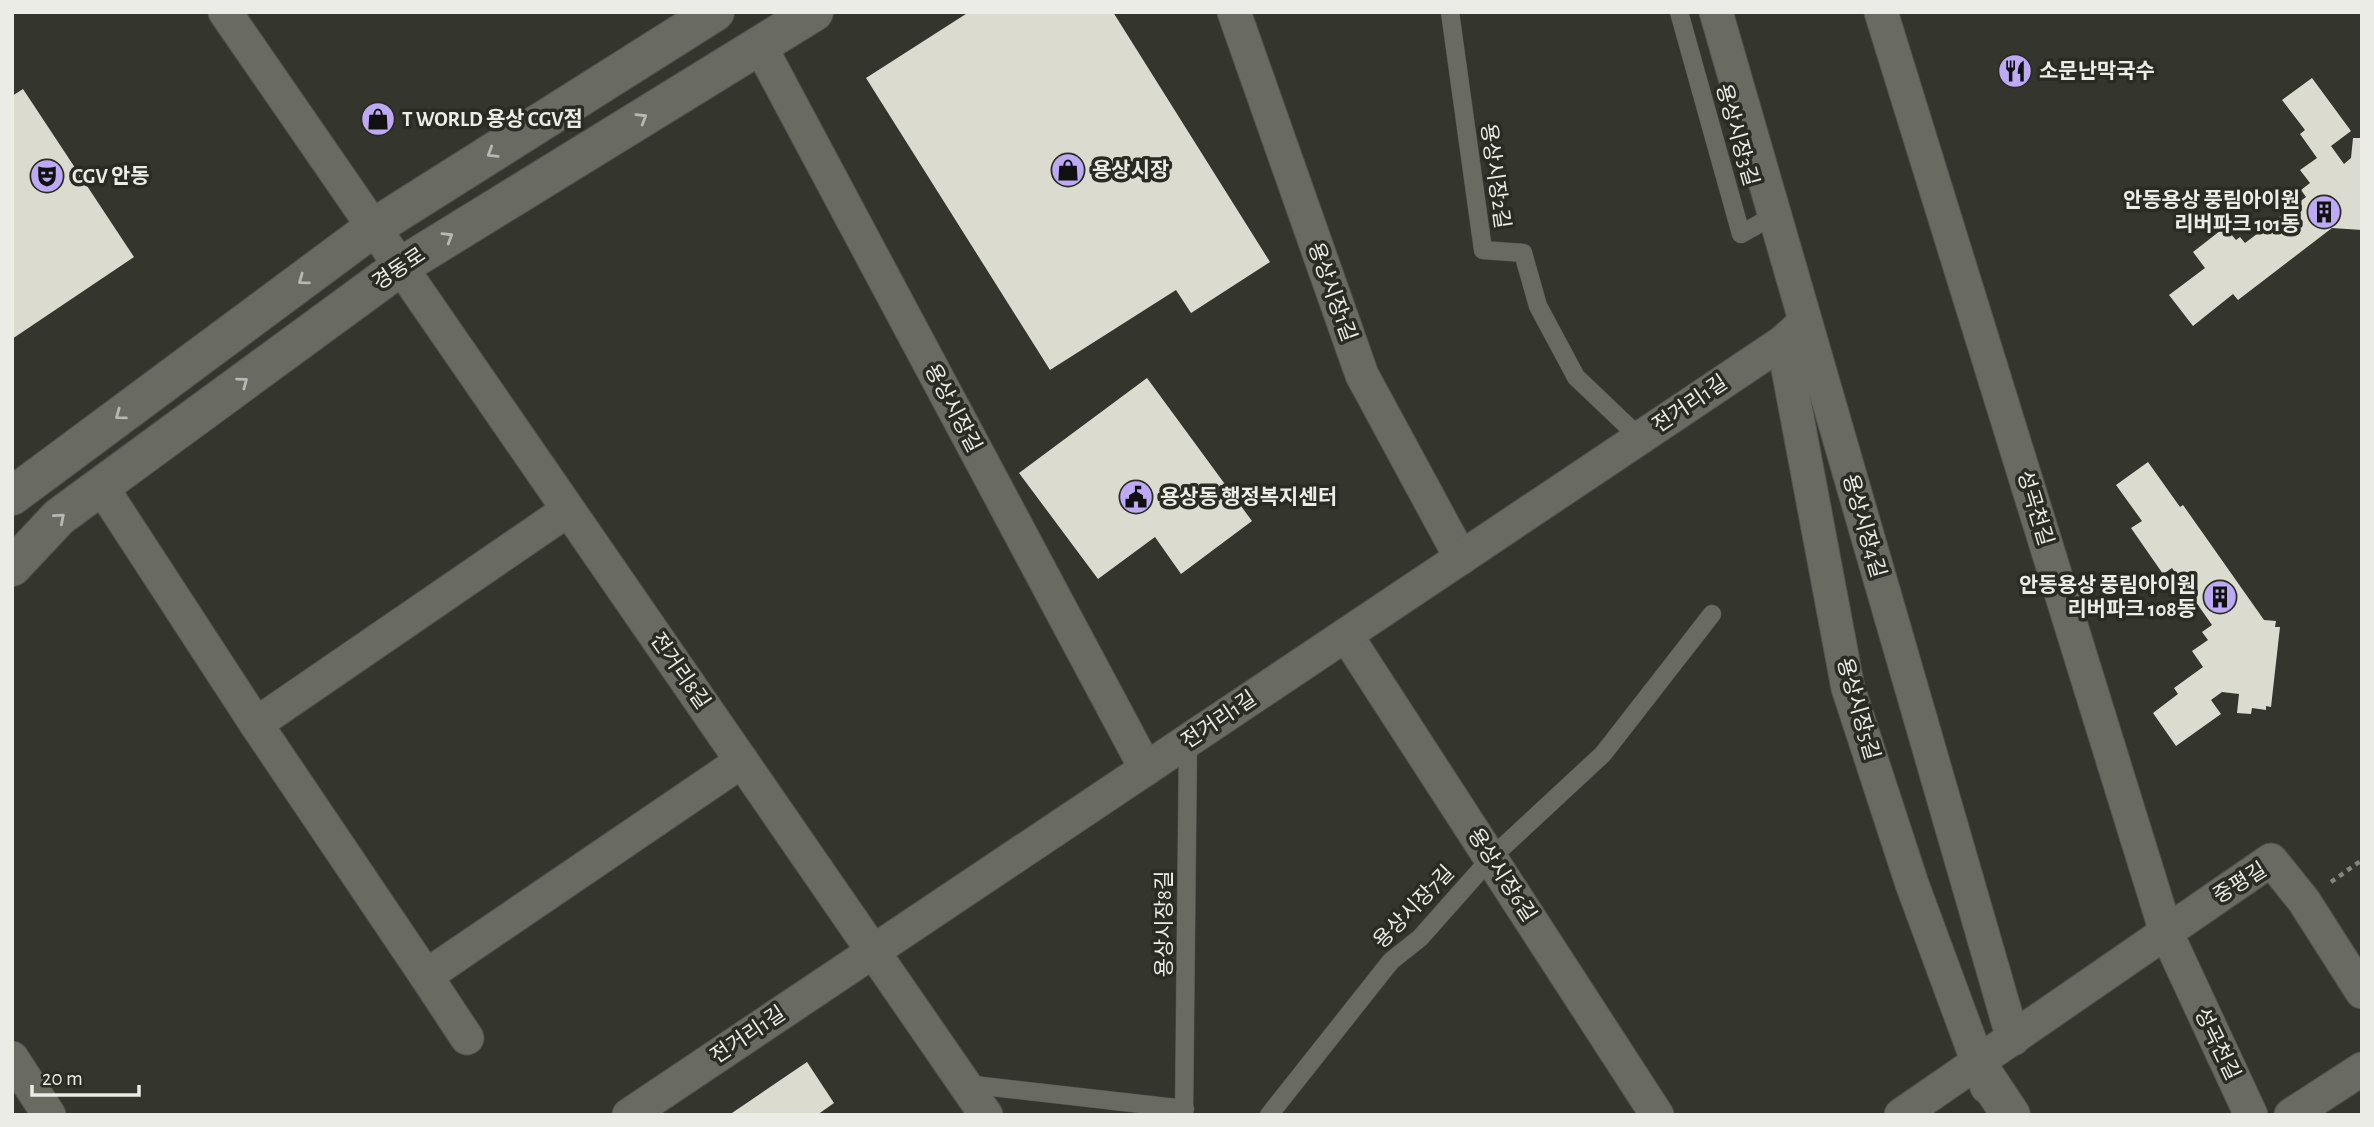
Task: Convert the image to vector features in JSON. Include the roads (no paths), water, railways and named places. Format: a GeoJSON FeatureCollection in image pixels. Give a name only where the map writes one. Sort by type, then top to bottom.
{"type":"FeatureCollection","features":[{"type":"Feature","properties":{"kind":"street","name":"전거리8길"},"geometry":{"type":"LineString","coordinates":[[225,12],[986,1115]]}},
{"type":"Feature","properties":{"kind":"street"},"geometry":{"type":"LineString","coordinates":[[15,492],[373,228],[715,12]]}},
{"type":"Feature","properties":{"kind":"street","name":"경동로"},"geometry":{"type":"LineString","coordinates":[[12,566],[59,517],[400,267],[814,12]]}},
{"type":"Feature","properties":{"kind":"street","name":"용상시장1길"},"geometry":{"type":"LineString","coordinates":[[1234,12],[1362,375],[1461,558]]}},
{"type":"Feature","properties":{"kind":"street","name":"용상시장4길"},"geometry":{"type":"LineString","coordinates":[[1716,12],[1775,215],[1794,332],[2013,1039]]}},
{"type":"Feature","properties":{"kind":"street","name":"성곡천길"},"geometry":{"type":"LineString","coordinates":[[1881,12],[2166,932],[2251,1115]]}},
{"type":"Feature","properties":{"kind":"street","name":"용상시장길"},"geometry":{"type":"LineString","coordinates":[[760,46],[1146,769]]}},
{"type":"Feature","properties":{"kind":"street","name":"전거리1길"},"geometry":{"type":"LineString","coordinates":[[629,1115],[1794,332]]}},
{"type":"Feature","properties":{"kind":"street","name":"용상시장5길"},"geometry":{"type":"LineString","coordinates":[[1794,332],[1848,688],[1912,884],[1998,1115]]}},
{"type":"Feature","properties":{"kind":"street"},"geometry":{"type":"LineString","coordinates":[[101,486],[467,1038]]}},
{"type":"Feature","properties":{"kind":"street"},"geometry":{"type":"LineString","coordinates":[[256,723],[568,510]]}},
{"type":"Feature","properties":{"kind":"street","name":"용상시장6길"},"geometry":{"type":"LineString","coordinates":[[1346,635],[1657,1115]]}},
{"type":"Feature","properties":{"kind":"street"},"geometry":{"type":"LineString","coordinates":[[426,976],[741,761]]}},
{"type":"Feature","properties":{"kind":"street","name":"중평길"},"geometry":{"type":"LineString","coordinates":[[2166,932],[2271,860],[2304,901],[2362,992]]}},
{"type":"Feature","properties":{"kind":"street"},"geometry":{"type":"LineString","coordinates":[[1901,1115],[2166,932]]}},
{"type":"Feature","properties":{"kind":"street"},"geometry":{"type":"LineString","coordinates":[[12,1059],[50,1115]]}},
{"type":"Feature","properties":{"kind":"street"},"geometry":{"type":"LineString","coordinates":[[1977,1063],[2011,1115]]}},
{"type":"Feature","properties":{"kind":"street"},"geometry":{"type":"LineString","coordinates":[[2291,1115],[2362,1069]]}},
{"type":"Feature","properties":{"kind":"lane","name":"용상시장2길"},"geometry":{"type":"LineString","coordinates":[[1450,12],[1483,250],[1523,253],[1538,306],[1576,377],[1640,438]]}},
{"type":"Feature","properties":{"kind":"lane","name":"용상시장3길"},"geometry":{"type":"LineString","coordinates":[[1679,12],[1741,234],[1775,215]]}},
{"type":"Feature","properties":{"kind":"lane","name":"용상시장7길"},"geometry":{"type":"LineString","coordinates":[[1269,1115],[1391,961],[1420,938],[1491,858],[1603,754],[1712,614]]}},
{"type":"Feature","properties":{"kind":"lane","name":"용상시장8길"},"geometry":{"type":"LineString","coordinates":[[965,1084],[1184,1112],[1188,741]]}},
{"type":"Feature","properties":{"kind":"place","name":"소문난막국수"},"geometry":{"type":"Point","coordinates":[2015,71]}},
{"type":"Feature","properties":{"kind":"place","name":"T WORLD 용상 CGV점"},"geometry":{"type":"Point","coordinates":[378,119]}},
{"type":"Feature","properties":{"kind":"place","name":"용상시장"},"geometry":{"type":"Point","coordinates":[1068,170]}},
{"type":"Feature","properties":{"kind":"place","name":"CGV 안동"},"geometry":{"type":"Point","coordinates":[47,176]}},
{"type":"Feature","properties":{"kind":"place","name":"안동용상 풍림아이원 리버파크 101동"},"geometry":{"type":"Point","coordinates":[2324,212]}},
{"type":"Feature","properties":{"kind":"place","name":"용상동 행정복지센터"},"geometry":{"type":"Point","coordinates":[1136,497]}},
{"type":"Feature","properties":{"kind":"place","name":"안동용상 풍림아이원 리버파크 108동"},"geometry":{"type":"Point","coordinates":[2220,597]}}]}
